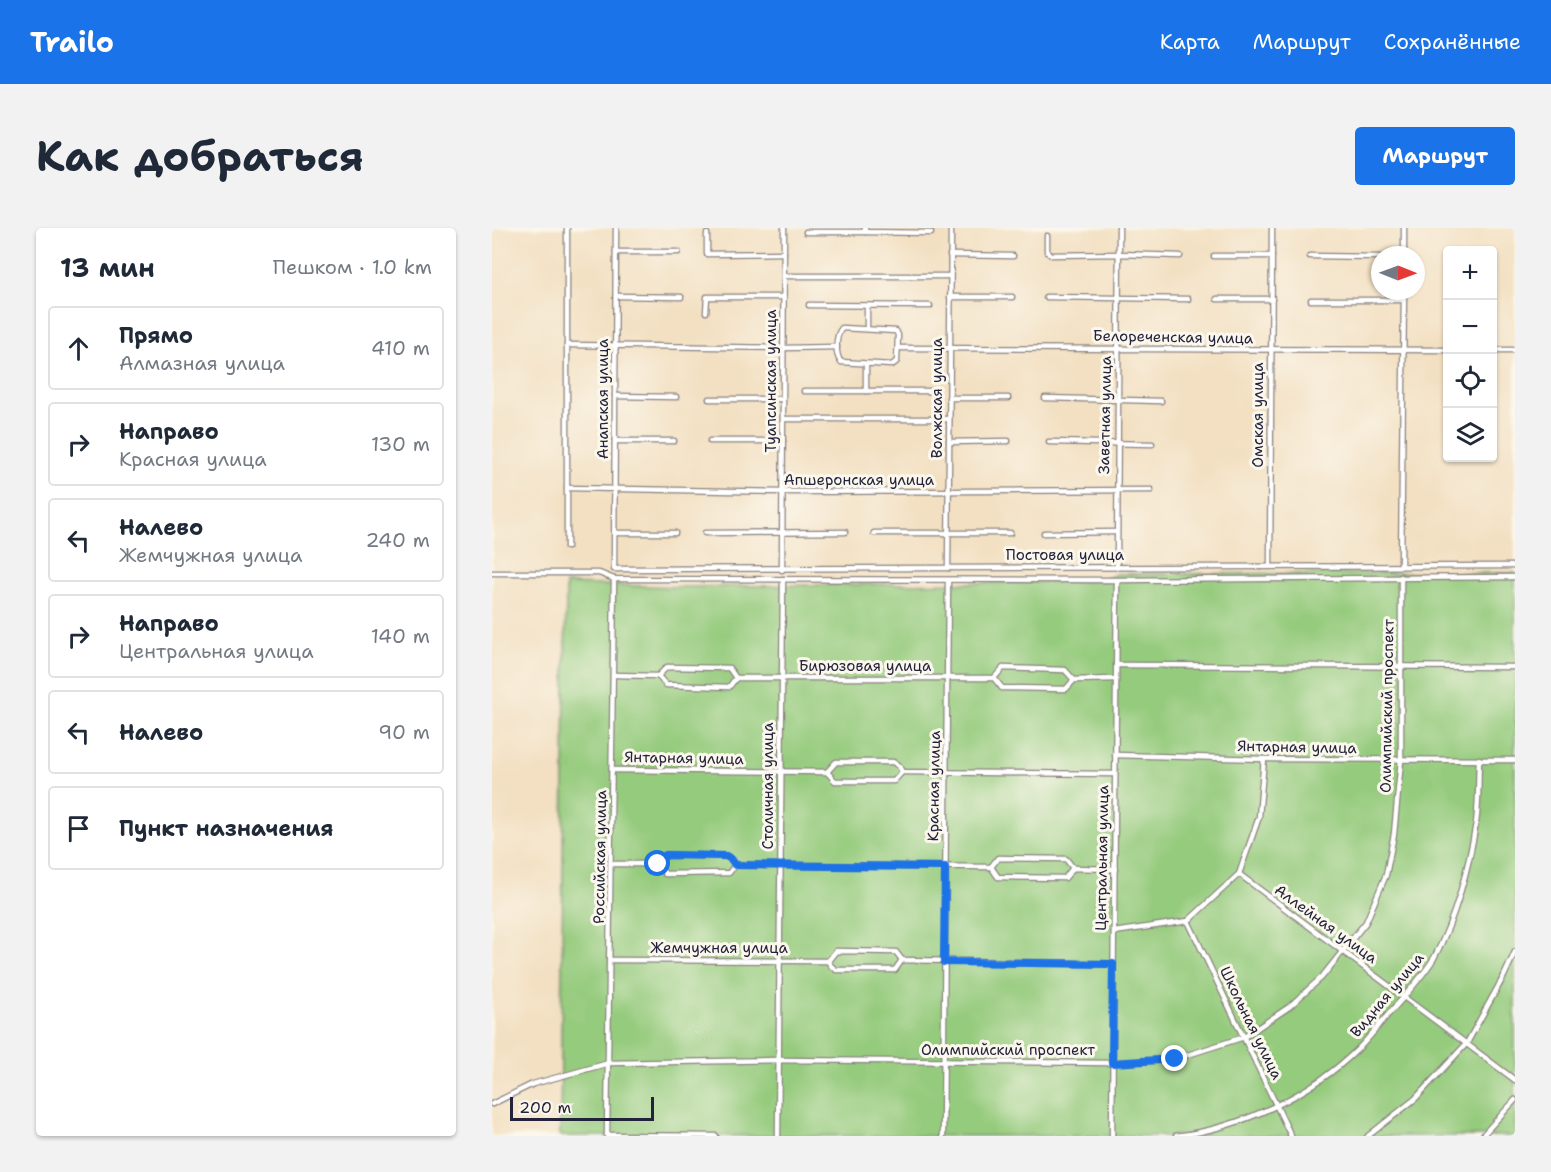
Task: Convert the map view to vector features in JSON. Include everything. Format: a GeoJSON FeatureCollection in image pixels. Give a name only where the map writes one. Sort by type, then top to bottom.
{"type":"FeatureCollection","features":[{"type":"Feature","properties":{"kind":"street"},"geometry":{"type":"LineString","coordinates":[[567,228],[567,548]]}},
{"type":"Feature","properties":{"kind":"street","name":"Анапская улица"},"geometry":{"type":"LineString","coordinates":[[614,569],[616,228]]}},
{"type":"Feature","properties":{"kind":"street","name":"Туапсинская улица"},"geometry":{"type":"LineString","coordinates":[[782,570],[784,228]]}},
{"type":"Feature","properties":{"kind":"street","name":"Волжская улица"},"geometry":{"type":"LineString","coordinates":[[948,568],[951,228]]}},
{"type":"Feature","properties":{"kind":"street","name":"Заветная улица"},"geometry":{"type":"LineString","coordinates":[[1117,566],[1119,228]]}},
{"type":"Feature","properties":{"kind":"street","name":"Омская улица"},"geometry":{"type":"LineString","coordinates":[[1270,566],[1272,228]]}},
{"type":"Feature","properties":{"kind":"street"},"geometry":{"type":"LineString","coordinates":[[1404,228],[1404,246]]}},
{"type":"Feature","properties":{"kind":"street"},"geometry":{"type":"LineString","coordinates":[[806,232],[865,230],[931,233]]}},
{"type":"Feature","properties":{"kind":"street"},"geometry":{"type":"LineString","coordinates":[[707,234],[707,254],[784,253]]}},
{"type":"Feature","properties":{"kind":"street"},"geometry":{"type":"LineString","coordinates":[[1047,236],[1048,255],[1180,256]]}},
{"type":"Feature","properties":{"kind":"street"},"geometry":{"type":"LineString","coordinates":[[616,252],[678,252]]}},
{"type":"Feature","properties":{"kind":"street"},"geometry":{"type":"LineString","coordinates":[[950,255],[1013,256]]}},
{"type":"Feature","properties":{"kind":"street"},"geometry":{"type":"LineString","coordinates":[[1214,256],[1272,256]]}},
{"type":"Feature","properties":{"kind":"street"},"geometry":{"type":"LineString","coordinates":[[1310,256],[1371,257]]}},
{"type":"Feature","properties":{"kind":"street"},"geometry":{"type":"LineString","coordinates":[[784,276],[950,276]]}},
{"type":"Feature","properties":{"kind":"street"},"geometry":{"type":"LineString","coordinates":[[616,296],[681,297]]}},
{"type":"Feature","properties":{"kind":"street"},"geometry":{"type":"LineString","coordinates":[[706,312],[707,297],[784,297]]}},
{"type":"Feature","properties":{"kind":"street"},"geometry":{"type":"LineString","coordinates":[[950,297],[1012,297]]}},
{"type":"Feature","properties":{"kind":"street"},"geometry":{"type":"LineString","coordinates":[[1046,297],[1188,299]]}},
{"type":"Feature","properties":{"kind":"street"},"geometry":{"type":"LineString","coordinates":[[1217,299],[1272,299]]}},
{"type":"Feature","properties":{"kind":"street"},"geometry":{"type":"LineString","coordinates":[[1311,300],[1371,300]]}},
{"type":"Feature","properties":{"kind":"street"},"geometry":{"type":"LineString","coordinates":[[1401,566],[1403,300]]}},
{"type":"Feature","properties":{"kind":"street"},"geometry":{"type":"LineString","coordinates":[[809,305],[930,306]]}},
{"type":"Feature","properties":{"kind":"street"},"geometry":{"type":"LineString","coordinates":[[867,306],[867,328]]}},
{"type":"Feature","properties":{"kind":"street"},"geometry":{"type":"LineString","coordinates":[[867,328],[896,331],[897,359],[892,364],[841,363],[837,347],[839,330],[867,328]]}},
{"type":"Feature","properties":{"kind":"street"},"geometry":{"type":"LineString","coordinates":[[567,345],[837,347]]}},
{"type":"Feature","properties":{"kind":"street","name":"Белореченская улица"},"geometry":{"type":"LineString","coordinates":[[898,348],[1443,350]]}},
{"type":"Feature","properties":{"kind":"street"},"geometry":{"type":"LineString","coordinates":[[1497,350],[1515,350]]}},
{"type":"Feature","properties":{"kind":"street"},"geometry":{"type":"LineString","coordinates":[[866,364],[866,391]]}},
{"type":"Feature","properties":{"kind":"street"},"geometry":{"type":"LineString","coordinates":[[804,390],[930,391]]}},
{"type":"Feature","properties":{"kind":"street"},"geometry":{"type":"LineString","coordinates":[[615,396],[676,397]]}},
{"type":"Feature","properties":{"kind":"street"},"geometry":{"type":"LineString","coordinates":[[949,398],[1008,398]]}},
{"type":"Feature","properties":{"kind":"street"},"geometry":{"type":"LineString","coordinates":[[1045,398],[1161,401]]}},
{"type":"Feature","properties":{"kind":"street"},"geometry":{"type":"LineString","coordinates":[[709,399],[783,399]]}},
{"type":"Feature","properties":{"kind":"street"},"geometry":{"type":"LineString","coordinates":[[783,419],[949,419]]}},
{"type":"Feature","properties":{"kind":"street"},"geometry":{"type":"LineString","coordinates":[[615,441],[674,441]]}},
{"type":"Feature","properties":{"kind":"street"},"geometry":{"type":"LineString","coordinates":[[710,441],[783,441]]}},
{"type":"Feature","properties":{"kind":"street"},"geometry":{"type":"LineString","coordinates":[[949,442],[1008,441]]}},
{"type":"Feature","properties":{"kind":"street"},"geometry":{"type":"LineString","coordinates":[[1049,441],[1152,444]]}},
{"type":"Feature","properties":{"kind":"street","name":"Апшеронская улица"},"geometry":{"type":"LineString","coordinates":[[567,488],[783,492],[1151,490]]}},
{"type":"Feature","properties":{"kind":"street"},"geometry":{"type":"LineString","coordinates":[[705,533],[844,532]]}},
{"type":"Feature","properties":{"kind":"street"},"geometry":{"type":"LineString","coordinates":[[1044,533],[1116,532]]}},
{"type":"Feature","properties":{"kind":"street"},"geometry":{"type":"LineString","coordinates":[[615,533],[675,533]]}},
{"type":"Feature","properties":{"kind":"street"},"geometry":{"type":"LineString","coordinates":[[874,533],[1010,533]]}},
{"type":"Feature","properties":{"kind":"street","name":"Постовая улица"},"geometry":{"type":"LineString","coordinates":[[614,569],[1515,566]]}},
{"type":"Feature","properties":{"kind":"street","name":"Постовая улица"},"geometry":{"type":"LineString","coordinates":[[492,573],[599,573],[614,579],[1117,580],[1515,577]]}},
{"type":"Feature","properties":{"kind":"street","name":"Олимпийский проспект"},"geometry":{"type":"LineString","coordinates":[[492,1104],[533,1084],[609,1063],[779,1060],[1112,1063],[1175,1059],[1244,1037],[1289,1007],[1322,977],[1366,922],[1386,875],[1395,834],[1401,760],[1401,577]]}},
{"type":"Feature","properties":{"kind":"street","name":"Российская улица"},"geometry":{"type":"LineString","coordinates":[[607,1136],[614,579]]}},
{"type":"Feature","properties":{"kind":"street","name":"Столичная улица"},"geometry":{"type":"LineString","coordinates":[[778,1136],[783,579]]}},
{"type":"Feature","properties":{"kind":"street","name":"Красная улица"},"geometry":{"type":"LineString","coordinates":[[943,1136],[948,580]]}},
{"type":"Feature","properties":{"kind":"street","name":"Центральная улица"},"geometry":{"type":"LineString","coordinates":[[1112,1136],[1117,580]]}},
{"type":"Feature","properties":{"kind":"street"},"geometry":{"type":"LineString","coordinates":[[1116,665],[1515,667]]}},
{"type":"Feature","properties":{"kind":"street","name":"Бирюзовая улица"},"geometry":{"type":"LineString","coordinates":[[614,675],[658,676],[667,667],[729,668],[736,678]]}},
{"type":"Feature","properties":{"kind":"street","name":"Бирюзовая улица"},"geometry":{"type":"LineString","coordinates":[[736,678],[994,678],[1003,668],[1065,670],[1074,680]]}},
{"type":"Feature","properties":{"kind":"street","name":"Бирюзовая улица"},"geometry":{"type":"LineString","coordinates":[[658,676],[666,685],[729,687],[736,678]]}},
{"type":"Feature","properties":{"kind":"street","name":"Бирюзовая улица"},"geometry":{"type":"LineString","coordinates":[[994,678],[1002,688],[1055,689],[1066,689],[1074,680],[1116,679]]}},
{"type":"Feature","properties":{"kind":"street","name":"Янтарная улица"},"geometry":{"type":"LineString","coordinates":[[1115,755],[1264,759],[1515,760]]}},
{"type":"Feature","properties":{"kind":"street"},"geometry":{"type":"LineString","coordinates":[[1114,932],[1188,921],[1239,874],[1259,817],[1264,759]]}},
{"type":"Feature","properties":{"kind":"street","name":"Видная улица"},"geometry":{"type":"LineString","coordinates":[[1176,1136],[1211,1129],[1276,1105],[1325,1077],[1359,1048],[1405,996],[1434,958],[1459,898],[1476,821],[1479,759]]}},
{"type":"Feature","properties":{"kind":"street","name":"Янтарная улица"},"geometry":{"type":"LineString","coordinates":[[613,770],[827,772],[836,762],[893,762],[902,772]]}},
{"type":"Feature","properties":{"kind":"street","name":"Янтарная улица"},"geometry":{"type":"LineString","coordinates":[[827,772],[835,781],[894,781],[902,772],[1115,774]]}},
{"type":"Feature","properties":{"kind":"street"},"geometry":{"type":"LineString","coordinates":[[611,864],[658,864],[666,855],[726,856],[735,865]]}},
{"type":"Feature","properties":{"kind":"street"},"geometry":{"type":"LineString","coordinates":[[991,867],[998,858],[1066,859],[1073,868]]}},
{"type":"Feature","properties":{"kind":"street"},"geometry":{"type":"LineString","coordinates":[[658,864],[665,874],[729,873],[735,865]]}},
{"type":"Feature","properties":{"kind":"street"},"geometry":{"type":"LineString","coordinates":[[735,865],[991,867]]}},
{"type":"Feature","properties":{"kind":"street"},"geometry":{"type":"LineString","coordinates":[[991,867],[998,877],[1065,878],[1073,868]]}},
{"type":"Feature","properties":{"kind":"street"},"geometry":{"type":"LineString","coordinates":[[1073,868],[1115,869]]}},
{"type":"Feature","properties":{"kind":"street","name":"Аллейная улица"},"geometry":{"type":"LineString","coordinates":[[1239,874],[1515,1080]]}},
{"type":"Feature","properties":{"kind":"street","name":"Школьная улица"},"geometry":{"type":"LineString","coordinates":[[1188,921],[1291,1136]]}},
{"type":"Feature","properties":{"kind":"street","name":"Жемчужная улица"},"geometry":{"type":"LineString","coordinates":[[828,961],[836,951],[896,952],[902,960]]}},
{"type":"Feature","properties":{"kind":"street"},"geometry":{"type":"LineString","coordinates":[[1368,1136],[1415,1099],[1467,1043],[1515,952]]}},
{"type":"Feature","properties":{"kind":"street","name":"Жемчужная улица"},"geometry":{"type":"LineString","coordinates":[[611,960],[828,961]]}},
{"type":"Feature","properties":{"kind":"street","name":"Жемчужная улица"},"geometry":{"type":"LineString","coordinates":[[828,961],[836,970],[895,970],[902,960]]}},
{"type":"Feature","properties":{"kind":"street","name":"Жемчужная улица"},"geometry":{"type":"LineString","coordinates":[[902,960],[1113,964]]}},
{"type":"Feature","properties":{"kind":"street"},"geometry":{"type":"LineString","coordinates":[[1482,1136],[1515,1100]]}},
{"type":"Feature","properties":{"kind":"street"},"geometry":{"type":"LineString","coordinates":[[607,1136],[716,1136]]}},
{"type":"Feature","properties":{"kind":"green space"},"geometry":{"type":"Polygon","coordinates":[[[1515,573],[1515,1136],[560,1136],[566,584],[682,587],[1102,581],[1116,574],[1515,573]]]}},
{"type":"Feature","properties":{"kind":"route"},"geometry":{"type":"LineString","coordinates":[[658,864],[666,855],[726,856],[735,865],[945,867],[944,962],[1113,964],[1112,1063],[1175,1059]]}}]}
